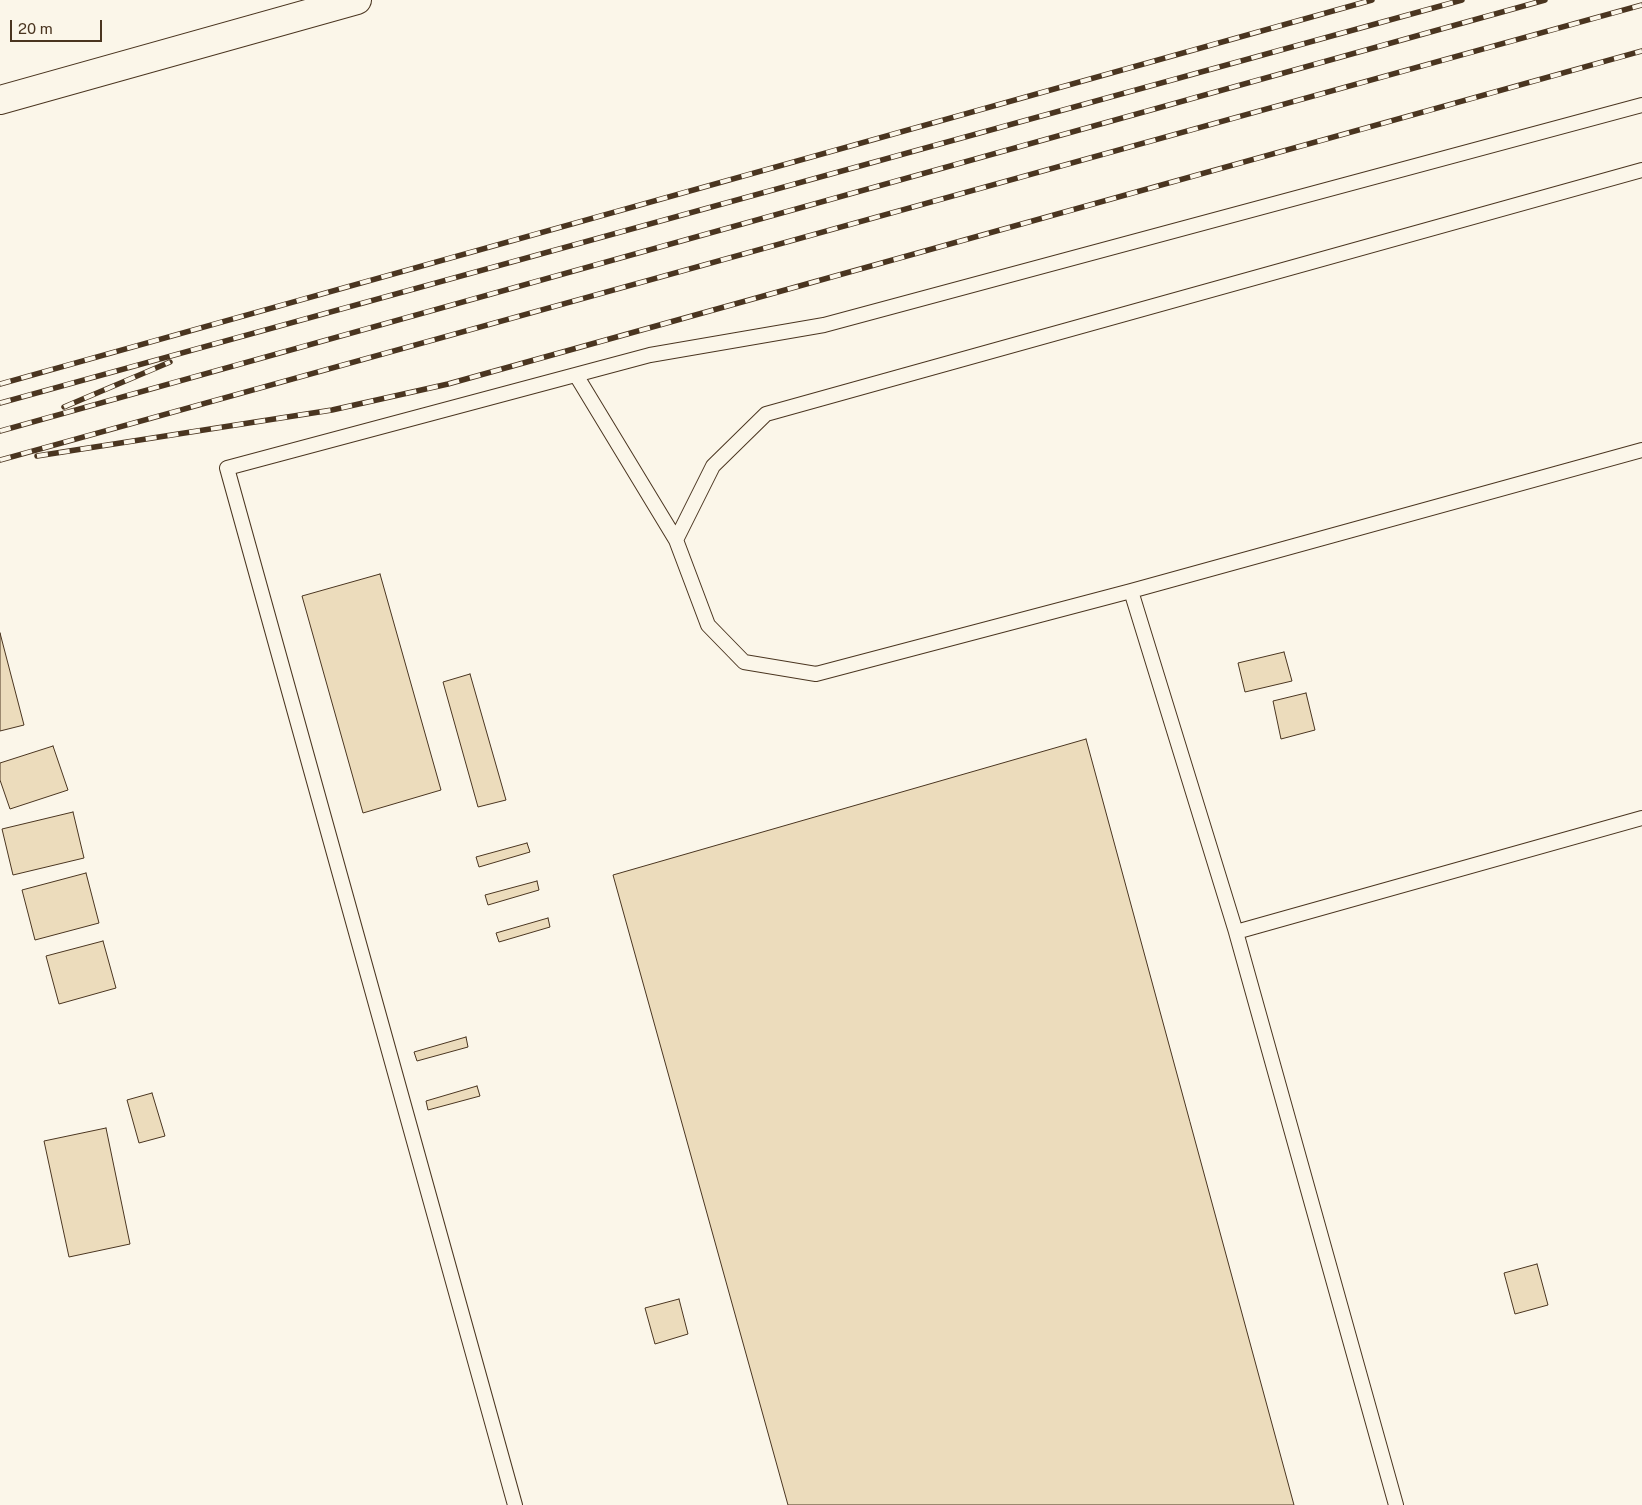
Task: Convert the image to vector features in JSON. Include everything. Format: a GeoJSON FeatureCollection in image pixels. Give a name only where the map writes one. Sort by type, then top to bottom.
{"type":"FeatureCollection","features":[{"type":"Feature","properties":{"kind":"main road"},"geometry":{"type":"LineString","coordinates":[[0,100],[357,0]]}},
{"type":"Feature","properties":{"kind":"lane"},"geometry":{"type":"LineString","coordinates":[[515,1505],[227,468],[650,355],[824,325],[1642,105]]}},
{"type":"Feature","properties":{"kind":"lane"},"geometry":{"type":"LineString","coordinates":[[676,540],[713,466],[766,414],[1642,170]]}},
{"type":"Feature","properties":{"kind":"lane"},"geometry":{"type":"LineString","coordinates":[[576,375],[676,540],[708,625],[744,662],[816,674],[1131,591],[1642,450]]}},
{"type":"Feature","properties":{"kind":"lane"},"geometry":{"type":"LineString","coordinates":[[1131,591],[1236,932],[1396,1505]]}},
{"type":"Feature","properties":{"kind":"lane"},"geometry":{"type":"LineString","coordinates":[[1236,932],[1642,818]]}},
{"type":"Feature","properties":{"kind":"building"},"geometry":{"type":"Polygon","coordinates":[[[380,574],[441,790],[363,813],[302,596],[380,574]]]}},
{"type":"Feature","properties":{"kind":"building"},"geometry":{"type":"Polygon","coordinates":[[[0,633],[24,725],[0,731],[0,633]]]}},
{"type":"Feature","properties":{"kind":"building"},"geometry":{"type":"Polygon","coordinates":[[[1284,652],[1292,681],[1245,692],[1238,663],[1284,652]]]}},
{"type":"Feature","properties":{"kind":"building"},"geometry":{"type":"Polygon","coordinates":[[[470,674],[506,800],[478,807],[443,682],[470,674]]]}},
{"type":"Feature","properties":{"kind":"building"},"geometry":{"type":"Polygon","coordinates":[[[1306,693],[1315,730],[1281,739],[1273,701],[1306,693]]]}},
{"type":"Feature","properties":{"kind":"building"},"geometry":{"type":"Polygon","coordinates":[[[1086,739],[1294,1505],[788,1505],[613,875],[1086,739]]]}},
{"type":"Feature","properties":{"kind":"building"},"geometry":{"type":"Polygon","coordinates":[[[53,746],[68,790],[10,809],[0,780],[0,763],[53,746]]]}},
{"type":"Feature","properties":{"kind":"building"},"geometry":{"type":"Polygon","coordinates":[[[73,812],[84,858],[13,875],[2,829],[73,812]]]}},
{"type":"Feature","properties":{"kind":"building"},"geometry":{"type":"Polygon","coordinates":[[[527,843],[530,852],[479,867],[476,857],[527,843]]]}},
{"type":"Feature","properties":{"kind":"building"},"geometry":{"type":"Polygon","coordinates":[[[86,873],[99,923],[35,940],[22,890],[86,873]]]}},
{"type":"Feature","properties":{"kind":"building"},"geometry":{"type":"Polygon","coordinates":[[[537,881],[539,890],[488,905],[485,895],[537,881]]]}},
{"type":"Feature","properties":{"kind":"building"},"geometry":{"type":"Polygon","coordinates":[[[548,918],[550,927],[499,942],[496,933],[548,918]]]}},
{"type":"Feature","properties":{"kind":"building"},"geometry":{"type":"Polygon","coordinates":[[[103,941],[116,988],[59,1004],[46,956],[103,941]]]}},
{"type":"Feature","properties":{"kind":"building"},"geometry":{"type":"Polygon","coordinates":[[[466,1037],[468,1047],[417,1061],[414,1052],[466,1037]]]}},
{"type":"Feature","properties":{"kind":"building"},"geometry":{"type":"Polygon","coordinates":[[[477,1086],[480,1096],[428,1110],[426,1101],[477,1086]]]}},
{"type":"Feature","properties":{"kind":"building"},"geometry":{"type":"Polygon","coordinates":[[[152,1093],[165,1136],[139,1143],[127,1100],[152,1093]]]}},
{"type":"Feature","properties":{"kind":"building"},"geometry":{"type":"Polygon","coordinates":[[[106,1128],[130,1244],[69,1257],[44,1141],[106,1128]]]}},
{"type":"Feature","properties":{"kind":"building"},"geometry":{"type":"Polygon","coordinates":[[[1537,1264],[1548,1305],[1515,1314],[1504,1273],[1537,1264]]]}},
{"type":"Feature","properties":{"kind":"building"},"geometry":{"type":"Polygon","coordinates":[[[679,1299],[688,1334],[655,1344],[645,1308],[679,1299]]]}},
{"type":"Feature","properties":{"kind":"railway"},"geometry":{"type":"LineString","coordinates":[[0,384],[1372,0]]}},
{"type":"Feature","properties":{"kind":"railway"},"geometry":{"type":"LineString","coordinates":[[0,403],[1462,0]]}},
{"type":"Feature","properties":{"kind":"railway"},"geometry":{"type":"LineString","coordinates":[[0,431],[1545,0]]}},
{"type":"Feature","properties":{"kind":"railway"},"geometry":{"type":"LineString","coordinates":[[0,460],[1642,5]]}},
{"type":"Feature","properties":{"kind":"railway"},"geometry":{"type":"LineString","coordinates":[[37,456],[332,410],[448,384],[1642,51]]}},
{"type":"Feature","properties":{"kind":"railway"},"geometry":{"type":"LineString","coordinates":[[64,407],[170,362]]}}]}
